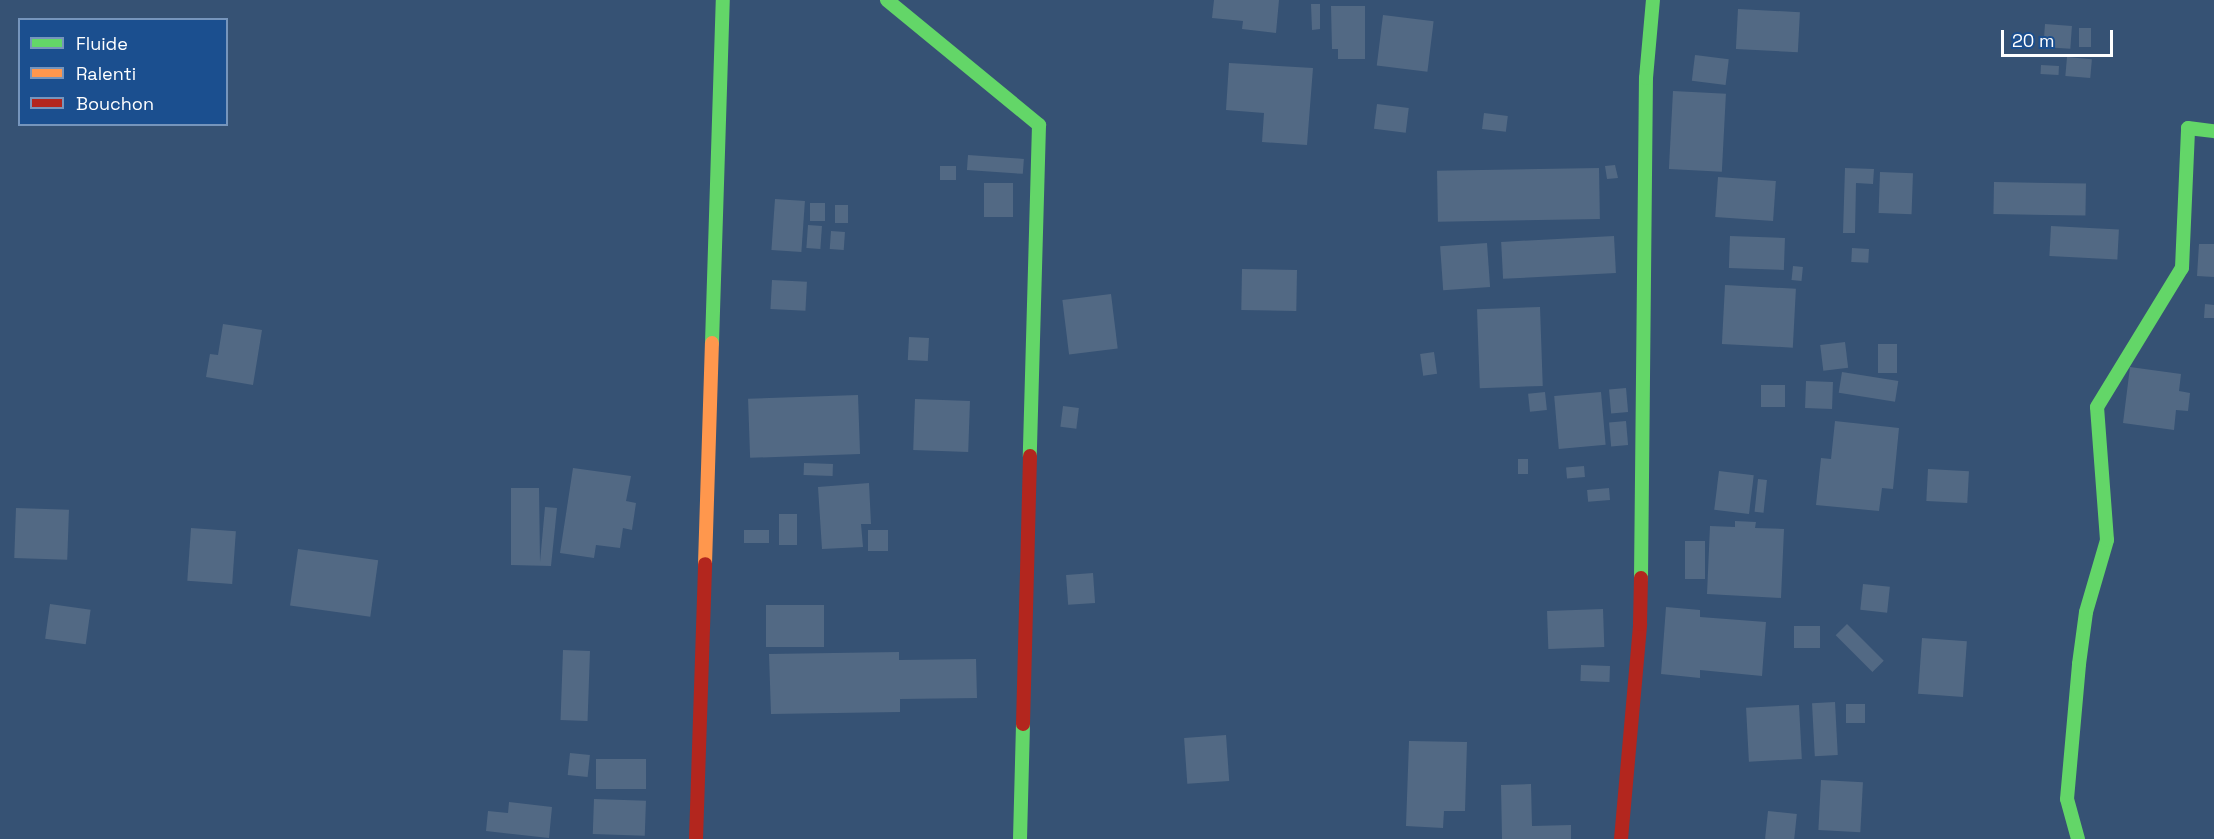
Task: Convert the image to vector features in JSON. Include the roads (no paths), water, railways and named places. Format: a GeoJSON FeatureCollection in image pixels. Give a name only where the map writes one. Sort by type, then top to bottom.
{"type":"FeatureCollection","features":[{"type":"Feature","properties":{"kind":"street"},"geometry":{"type":"LineString","coordinates":[[696,839],[723,0]]}},
{"type":"Feature","properties":{"kind":"street"},"geometry":{"type":"LineString","coordinates":[[887,0],[1039,125],[1020,839]]}},
{"type":"Feature","properties":{"kind":"street"},"geometry":{"type":"LineString","coordinates":[[1621,839],[1640,624],[1646,78],[1653,0]]}},
{"type":"Feature","properties":{"kind":"street"},"geometry":{"type":"LineString","coordinates":[[2078,839],[2067,799],[2079,664],[2086,612],[2107,540],[2097,407],[2182,268],[2188,128],[2214,131]]}}]}
